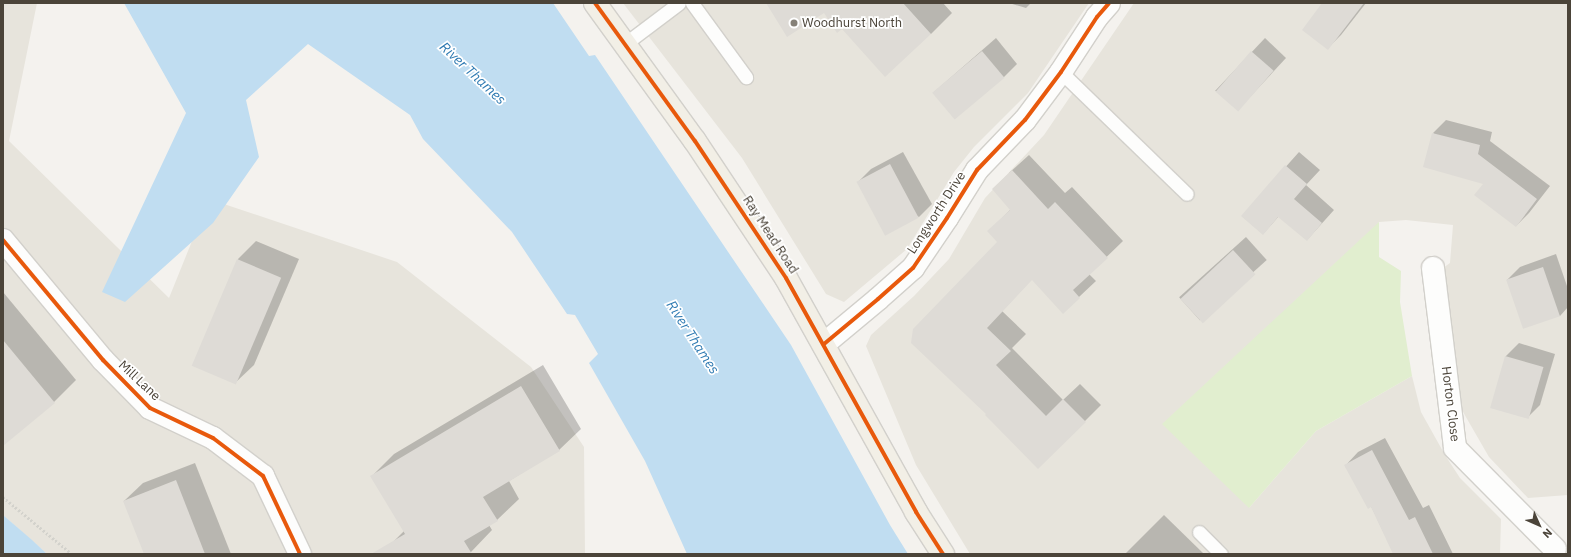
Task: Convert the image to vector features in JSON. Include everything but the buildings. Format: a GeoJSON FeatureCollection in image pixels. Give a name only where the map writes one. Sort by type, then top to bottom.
{"type":"FeatureCollection","features":[{"type":"Feature","properties":{"kind":"main road","name":"Ray Mead Road"},"geometry":{"type":"LineString","coordinates":[[595,3],[626,43],[717,173],[786,278],[916,512],[943,554]]}},
{"type":"Feature","properties":{"kind":"street","name":"Longworth Drive"},"geometry":{"type":"LineString","coordinates":[[824,344],[913,268],[977,170],[1025,120],[1061,72],[1097,17],[1109,3]]}},
{"type":"Feature","properties":{"kind":"street","name":"Mill Lane"},"geometry":{"type":"LineString","coordinates":[[3,240],[103,360],[150,408],[213,438],[263,476],[300,554]]}},
{"type":"Feature","properties":{"kind":"street","name":"Horton Close"},"geometry":{"type":"LineString","coordinates":[[1433,268],[1455,448],[1558,546]]}},
{"type":"Feature","properties":{"kind":"lane"},"geometry":{"type":"LineString","coordinates":[[626,43],[679,3]]}},
{"type":"Feature","properties":{"kind":"lane"},"geometry":{"type":"LineString","coordinates":[[692,3],[746,77]]}},
{"type":"Feature","properties":{"kind":"lane"},"geometry":{"type":"LineString","coordinates":[[1061,72],[1188,194]]}},
{"type":"Feature","properties":{"kind":"lane"},"geometry":{"type":"LineString","coordinates":[[1199,532],[1222,554]]}},
{"type":"Feature","properties":{"kind":"path"},"geometry":{"type":"LineString","coordinates":[[3,496],[72,554]]}},
{"type":"Feature","properties":{"kind":"shaded area"},"geometry":{"type":"Polygon","coordinates":[[[3,3],[37,3],[9,141],[169,298],[209,199],[397,262],[531,367],[584,447],[585,554],[47,554],[3,515],[3,3]]]}},
{"type":"Feature","properties":{"kind":"shaded area"},"geometry":{"type":"Polygon","coordinates":[[[623,3],[1089,3],[1028,93],[974,147],[954,172],[907,249],[844,302],[826,294],[742,158],[623,3]]]}},
{"type":"Feature","properties":{"kind":"shaded area"},"geometry":{"type":"Polygon","coordinates":[[[1134,3],[1568,3],[1568,495],[1528,498],[1489,457],[1459,405],[1436,273],[1450,263],[1453,225],[1406,220],[1379,222],[1249,508],[1316,431],[1412,376],[1421,412],[1445,455],[1460,478],[1501,519],[1500,554],[970,554],[916,465],[866,346],[871,335],[914,296],[949,259],[985,198],[1044,135],[1134,3]]]}},
{"type":"Feature","properties":{"kind":"green space"},"geometry":{"type":"Polygon","coordinates":[[[1379,222],[1379,257],[1401,271],[1400,302],[1412,376],[1316,431],[1249,508],[1162,424],[1379,222]]]}},
{"type":"Feature","properties":{"kind":"water","name":"River Thames"},"geometry":{"type":"Polygon","coordinates":[[[124,3],[553,3],[589,56],[595,55],[791,345],[890,525],[908,554],[687,554],[645,461],[589,363],[598,354],[575,315],[567,314],[512,232],[423,139],[410,115],[308,44],[246,100],[259,157],[213,223],[125,302],[102,292],[186,113],[124,3]]]}},
{"type":"Feature","properties":{"kind":"water"},"geometry":{"type":"Polygon","coordinates":[[[3,515],[32,540],[47,554],[3,554],[3,515]]]}},
{"type":"Feature","properties":{"kind":"cycle path"},"geometry":{"type":"LineString","coordinates":[[595,3],[695,141],[786,278],[916,512],[943,554]]}},
{"type":"Feature","properties":{"kind":"cycle path"},"geometry":{"type":"LineString","coordinates":[[824,344],[913,268],[977,170],[1025,120],[1061,72],[1097,17],[1109,3]]}},
{"type":"Feature","properties":{"kind":"cycle path"},"geometry":{"type":"LineString","coordinates":[[3,240],[103,360],[150,408],[213,438],[263,476],[300,554]]}},
{"type":"Feature","properties":{"kind":"place","name":"Woodhurst North"},"geometry":{"type":"Point","coordinates":[794,23]}}]}
